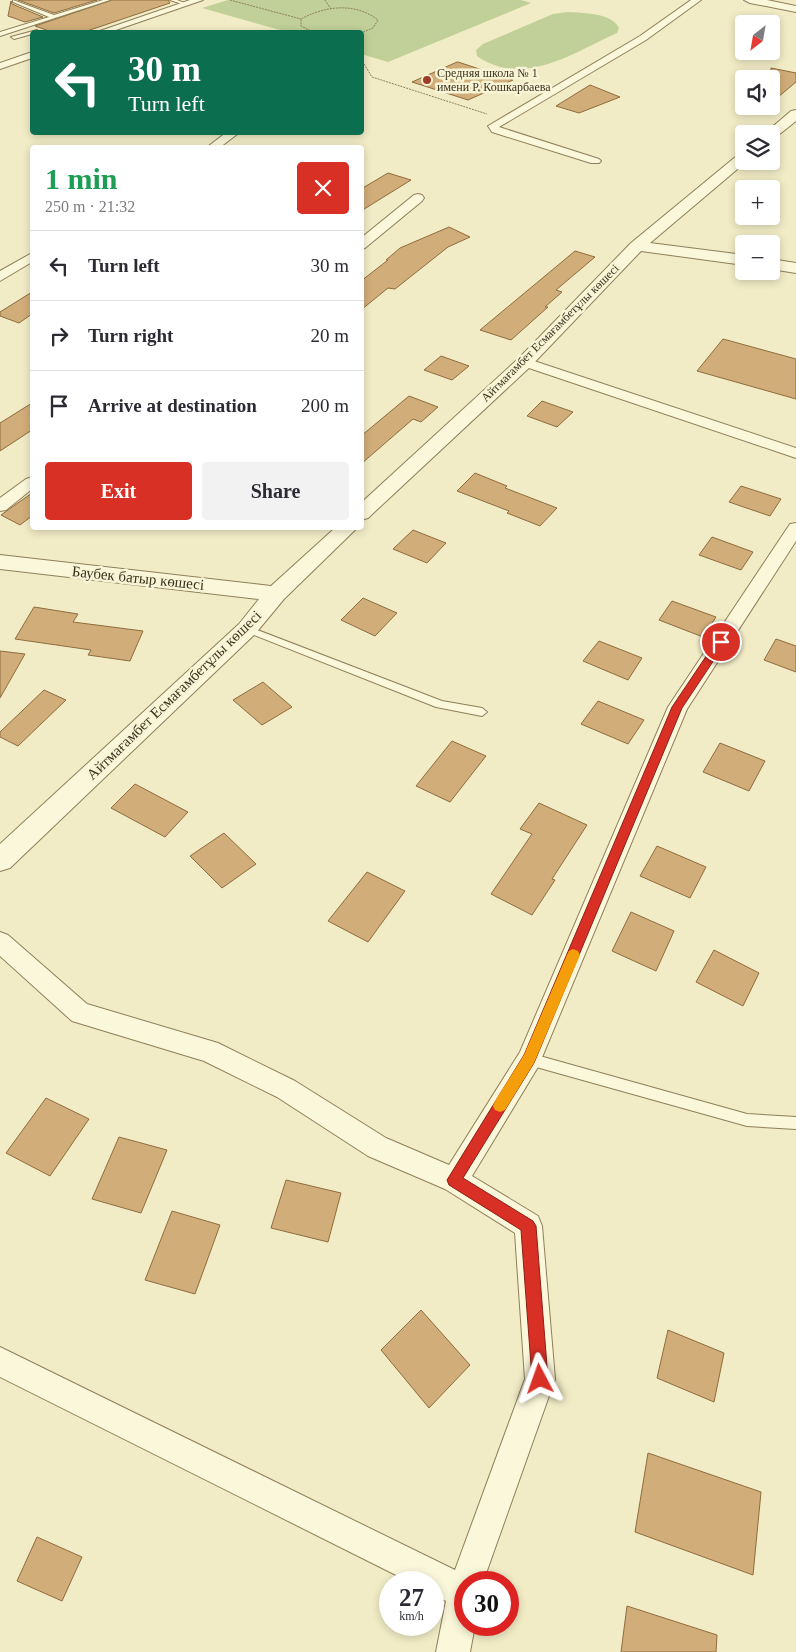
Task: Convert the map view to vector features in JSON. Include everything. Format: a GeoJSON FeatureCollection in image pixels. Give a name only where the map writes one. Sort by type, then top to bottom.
{"type":"FeatureCollection","features":[{"type":"Feature","properties":{"kind":"street"},"geometry":{"type":"LineString","coordinates":[[108,30],[199,0]]}},
{"type":"Feature","properties":{"kind":"street"},"geometry":{"type":"LineString","coordinates":[[595,161],[496,130],[493,126],[643,38],[696,0]]}},
{"type":"Feature","properties":{"kind":"street"},"geometry":{"type":"LineString","coordinates":[[750,0],[796,9]]}},
{"type":"Feature","properties":{"kind":"street"},"geometry":{"type":"LineString","coordinates":[[0,66],[30,56]]}},
{"type":"Feature","properties":{"kind":"street"},"geometry":{"type":"LineString","coordinates":[[780,127],[796,114]]}},
{"type":"Feature","properties":{"kind":"street"},"geometry":{"type":"LineString","coordinates":[[216,145],[230,135]]}},
{"type":"Feature","properties":{"kind":"street","name":"Айтмағамбет Есмағамбетұлы көшесі"},"geometry":{"type":"LineString","coordinates":[[364,511],[525,362],[637,246],[735,164]]}},
{"type":"Feature","properties":{"kind":"street"},"geometry":{"type":"LineString","coordinates":[[364,242],[418,198]]}},
{"type":"Feature","properties":{"kind":"street"},"geometry":{"type":"LineString","coordinates":[[637,246],[735,259]]}},
{"type":"Feature","properties":{"kind":"street"},"geometry":{"type":"LineString","coordinates":[[0,277],[30,258]]}},
{"type":"Feature","properties":{"kind":"street"},"geometry":{"type":"LineString","coordinates":[[780,265],[796,268]]}},
{"type":"Feature","properties":{"kind":"street"},"geometry":{"type":"LineString","coordinates":[[525,362],[796,453]]}},
{"type":"Feature","properties":{"kind":"street"},"geometry":{"type":"LineString","coordinates":[[0,506],[30,484]]}},
{"type":"Feature","properties":{"kind":"street"},"geometry":{"type":"LineString","coordinates":[[454,1180],[530,1059],[678,707],[796,528]]}},
{"type":"Feature","properties":{"kind":"street","name":"Айтмағамбет Есмағамбетұлы көшесі"},"geometry":{"type":"LineString","coordinates":[[0,860],[247,629],[276,594],[345,530]]}},
{"type":"Feature","properties":{"kind":"street","name":"Баубек батыр көшесі"},"geometry":{"type":"LineString","coordinates":[[0,562],[276,594]]}},
{"type":"Feature","properties":{"kind":"street"},"geometry":{"type":"LineString","coordinates":[[0,942],[80,1013],[209,1051],[286,1089],[377,1147],[454,1180],[528,1226],[540,1379],[471,1571]]}},
{"type":"Feature","properties":{"kind":"street"},"geometry":{"type":"LineString","coordinates":[[0,1362],[454,1583]]}},
{"type":"Feature","properties":{"kind":"street"},"geometry":{"type":"LineString","coordinates":[[452,1652],[455,1636]]}},
{"type":"Feature","properties":{"kind":"lane"},"geometry":{"type":"LineString","coordinates":[[0,34],[108,0]]}},
{"type":"Feature","properties":{"kind":"lane"},"geometry":{"type":"LineString","coordinates":[[172,0],[185,4]]}},
{"type":"Feature","properties":{"kind":"lane"},"geometry":{"type":"LineString","coordinates":[[14,1],[54,17]]}},
{"type":"Feature","properties":{"kind":"lane"},"geometry":{"type":"LineString","coordinates":[[7,39],[30,34]]}},
{"type":"Feature","properties":{"kind":"lane"},"geometry":{"type":"LineString","coordinates":[[247,629],[440,704],[482,712]]}},
{"type":"Feature","properties":{"kind":"lane"},"geometry":{"type":"LineString","coordinates":[[530,1059],[748,1120],[796,1123]]}},
{"type":"Feature","properties":{"kind":"path"},"geometry":{"type":"LineString","coordinates":[[230,0],[300,19],[309,14],[331,9],[356,10],[374,16],[378,20],[373,28],[364,32]]}},
{"type":"Feature","properties":{"kind":"path"},"geometry":{"type":"LineString","coordinates":[[325,0],[331,9]]}},
{"type":"Feature","properties":{"kind":"path"},"geometry":{"type":"LineString","coordinates":[[300,19],[300,26],[309,30]]}},
{"type":"Feature","properties":{"kind":"path"},"geometry":{"type":"LineString","coordinates":[[364,63],[372,77],[504,119]]}},
{"type":"Feature","properties":{"kind":"green space"},"geometry":{"type":"Polygon","coordinates":[[[228,0],[521,0],[531,3],[388,62],[364,55],[364,30],[280,30],[202,8],[228,0]]]}},
{"type":"Feature","properties":{"kind":"green space"},"geometry":{"type":"Polygon","coordinates":[[[568,12],[604,17],[610,19],[619,28],[617,33],[565,58],[530,68],[512,69],[494,65],[477,56],[476,50],[483,44],[553,14],[568,12]]]}},
{"type":"Feature","properties":{"kind":"building"},"geometry":{"type":"Polygon","coordinates":[[[18,0],[97,0],[54,13],[18,0]]]}},
{"type":"Feature","properties":{"kind":"building"},"geometry":{"type":"Polygon","coordinates":[[[112,0],[168,0],[170,3],[90,30],[46,30],[35,26],[112,0]]]}},
{"type":"Feature","properties":{"kind":"building"},"geometry":{"type":"Polygon","coordinates":[[[11,1],[12,4],[43,17],[25,22],[8,16],[11,1]]]}},
{"type":"Feature","properties":{"kind":"building","name":"Средняя школа № 1 имени Р. Кошкарбаева"},"geometry":{"type":"Polygon","coordinates":[[[457,62],[513,80],[468,100],[412,82],[457,62]]]}},
{"type":"Feature","properties":{"kind":"building"},"geometry":{"type":"Polygon","coordinates":[[[771,68],[796,73],[796,82],[780,95],[780,70],[771,70],[771,68]]]}},
{"type":"Feature","properties":{"kind":"building"},"geometry":{"type":"Polygon","coordinates":[[[590,85],[620,97],[579,113],[556,106],[590,85]]]}},
{"type":"Feature","properties":{"kind":"building"},"geometry":{"type":"Polygon","coordinates":[[[388,173],[411,180],[364,209],[364,187],[388,173]]]}},
{"type":"Feature","properties":{"kind":"building"},"geometry":{"type":"Polygon","coordinates":[[[449,227],[470,237],[448,247],[395,289],[388,288],[364,308],[364,279],[400,248],[449,227]]]}},
{"type":"Feature","properties":{"kind":"building"},"geometry":{"type":"Polygon","coordinates":[[[575,251],[595,257],[556,290],[562,292],[511,340],[480,330],[575,251]]]}},
{"type":"Feature","properties":{"kind":"building"},"geometry":{"type":"Polygon","coordinates":[[[30,293],[30,315],[19,323],[0,316],[0,312],[30,293]]]}},
{"type":"Feature","properties":{"kind":"building"},"geometry":{"type":"Polygon","coordinates":[[[723,339],[796,359],[796,399],[697,371],[723,339]]]}},
{"type":"Feature","properties":{"kind":"building"},"geometry":{"type":"Polygon","coordinates":[[[441,356],[469,366],[452,380],[424,370],[441,356]]]}},
{"type":"Feature","properties":{"kind":"building"},"geometry":{"type":"Polygon","coordinates":[[[409,396],[438,407],[421,422],[413,419],[364,461],[364,434],[409,396]]]}},
{"type":"Feature","properties":{"kind":"building"},"geometry":{"type":"Polygon","coordinates":[[[542,401],[573,412],[557,427],[527,416],[542,401]]]}},
{"type":"Feature","properties":{"kind":"building"},"geometry":{"type":"Polygon","coordinates":[[[30,404],[30,431],[0,451],[0,423],[30,404]]]}},
{"type":"Feature","properties":{"kind":"building"},"geometry":{"type":"Polygon","coordinates":[[[475,473],[507,486],[505,488],[557,508],[540,526],[507,513],[509,511],[457,491],[475,473]]]}},
{"type":"Feature","properties":{"kind":"building"},"geometry":{"type":"Polygon","coordinates":[[[741,486],[781,499],[770,516],[729,502],[741,486]]]}},
{"type":"Feature","properties":{"kind":"building"},"geometry":{"type":"Polygon","coordinates":[[[30,494],[30,518],[20,525],[1,515],[30,494]]]}},
{"type":"Feature","properties":{"kind":"building"},"geometry":{"type":"Polygon","coordinates":[[[413,530],[446,543],[427,563],[393,549],[413,530]]]}},
{"type":"Feature","properties":{"kind":"building"},"geometry":{"type":"Polygon","coordinates":[[[712,537],[753,552],[741,570],[699,555],[712,537]]]}},
{"type":"Feature","properties":{"kind":"building"},"geometry":{"type":"Polygon","coordinates":[[[363,598],[397,613],[375,636],[341,620],[363,598]]]}},
{"type":"Feature","properties":{"kind":"building"},"geometry":{"type":"Polygon","coordinates":[[[672,601],[716,617],[703,637],[659,620],[672,601]]]}},
{"type":"Feature","properties":{"kind":"building"},"geometry":{"type":"Polygon","coordinates":[[[34,607],[78,614],[73,622],[143,631],[130,661],[88,655],[91,650],[15,639],[34,607]]]}},
{"type":"Feature","properties":{"kind":"building"},"geometry":{"type":"Polygon","coordinates":[[[776,639],[796,646],[796,672],[764,660],[776,639]]]}},
{"type":"Feature","properties":{"kind":"building"},"geometry":{"type":"Polygon","coordinates":[[[599,641],[642,658],[628,680],[583,661],[599,641]]]}},
{"type":"Feature","properties":{"kind":"building"},"geometry":{"type":"Polygon","coordinates":[[[0,651],[25,654],[0,698],[0,651]]]}},
{"type":"Feature","properties":{"kind":"building"},"geometry":{"type":"Polygon","coordinates":[[[263,682],[292,707],[262,725],[233,700],[263,682]]]}},
{"type":"Feature","properties":{"kind":"building"},"geometry":{"type":"Polygon","coordinates":[[[44,690],[66,700],[18,746],[0,737],[0,732],[44,690]]]}},
{"type":"Feature","properties":{"kind":"building"},"geometry":{"type":"Polygon","coordinates":[[[598,701],[644,720],[628,744],[581,724],[598,701]]]}},
{"type":"Feature","properties":{"kind":"building"},"geometry":{"type":"Polygon","coordinates":[[[452,741],[486,756],[450,802],[416,786],[452,741]]]}},
{"type":"Feature","properties":{"kind":"building"},"geometry":{"type":"Polygon","coordinates":[[[720,743],[765,761],[749,791],[703,772],[720,743]]]}},
{"type":"Feature","properties":{"kind":"building"},"geometry":{"type":"Polygon","coordinates":[[[135,784],[188,812],[165,837],[111,808],[135,784]]]}},
{"type":"Feature","properties":{"kind":"building"},"geometry":{"type":"Polygon","coordinates":[[[539,803],[587,825],[552,879],[555,880],[532,915],[491,894],[532,834],[520,829],[539,803]]]}},
{"type":"Feature","properties":{"kind":"building"},"geometry":{"type":"Polygon","coordinates":[[[224,833],[256,864],[222,888],[190,856],[224,833]]]}},
{"type":"Feature","properties":{"kind":"building"},"geometry":{"type":"Polygon","coordinates":[[[657,846],[706,867],[690,898],[640,876],[657,846]]]}},
{"type":"Feature","properties":{"kind":"building"},"geometry":{"type":"Polygon","coordinates":[[[367,872],[405,891],[368,942],[328,921],[367,872]]]}},
{"type":"Feature","properties":{"kind":"building"},"geometry":{"type":"Polygon","coordinates":[[[631,912],[674,931],[656,971],[612,951],[631,912]]]}},
{"type":"Feature","properties":{"kind":"building"},"geometry":{"type":"Polygon","coordinates":[[[714,950],[759,973],[743,1006],[696,982],[714,950]]]}},
{"type":"Feature","properties":{"kind":"building"},"geometry":{"type":"Polygon","coordinates":[[[46,1098],[89,1119],[50,1176],[6,1153],[46,1098]]]}},
{"type":"Feature","properties":{"kind":"building"},"geometry":{"type":"Polygon","coordinates":[[[119,1137],[167,1150],[141,1213],[92,1199],[119,1137]]]}},
{"type":"Feature","properties":{"kind":"building"},"geometry":{"type":"Polygon","coordinates":[[[286,1180],[341,1193],[328,1242],[271,1228],[286,1180]]]}},
{"type":"Feature","properties":{"kind":"building"},"geometry":{"type":"Polygon","coordinates":[[[172,1211],[220,1225],[195,1294],[145,1280],[172,1211]]]}},
{"type":"Feature","properties":{"kind":"building"},"geometry":{"type":"Polygon","coordinates":[[[421,1310],[470,1365],[429,1408],[381,1350],[421,1310]]]}},
{"type":"Feature","properties":{"kind":"building"},"geometry":{"type":"Polygon","coordinates":[[[668,1330],[724,1353],[714,1402],[657,1378],[668,1330]]]}},
{"type":"Feature","properties":{"kind":"building"},"geometry":{"type":"Polygon","coordinates":[[[648,1453],[761,1492],[753,1575],[635,1532],[648,1453]]]}},
{"type":"Feature","properties":{"kind":"building"},"geometry":{"type":"Polygon","coordinates":[[[37,1537],[82,1557],[62,1601],[17,1581],[37,1537]]]}},
{"type":"Feature","properties":{"kind":"building"},"geometry":{"type":"Polygon","coordinates":[[[627,1606],[717,1635],[716,1652],[621,1652],[627,1606]]]}},
{"type":"Feature","properties":{"kind":"slow traffic"},"geometry":{"type":"LineString","coordinates":[[500,1106],[530,1059],[573,955]]}},
{"type":"Feature","properties":{"kind":"place","name":"Средняя школа № 1 имени Р. Кошкарбаева"},"geometry":{"type":"Point","coordinates":[427,80]}},
{"type":"Feature","properties":{"kind":"route"},"geometry":{"type":"LineString","coordinates":[[540,1379],[528,1226],[454,1180],[530,1059],[678,707],[721,642]]}}]}
